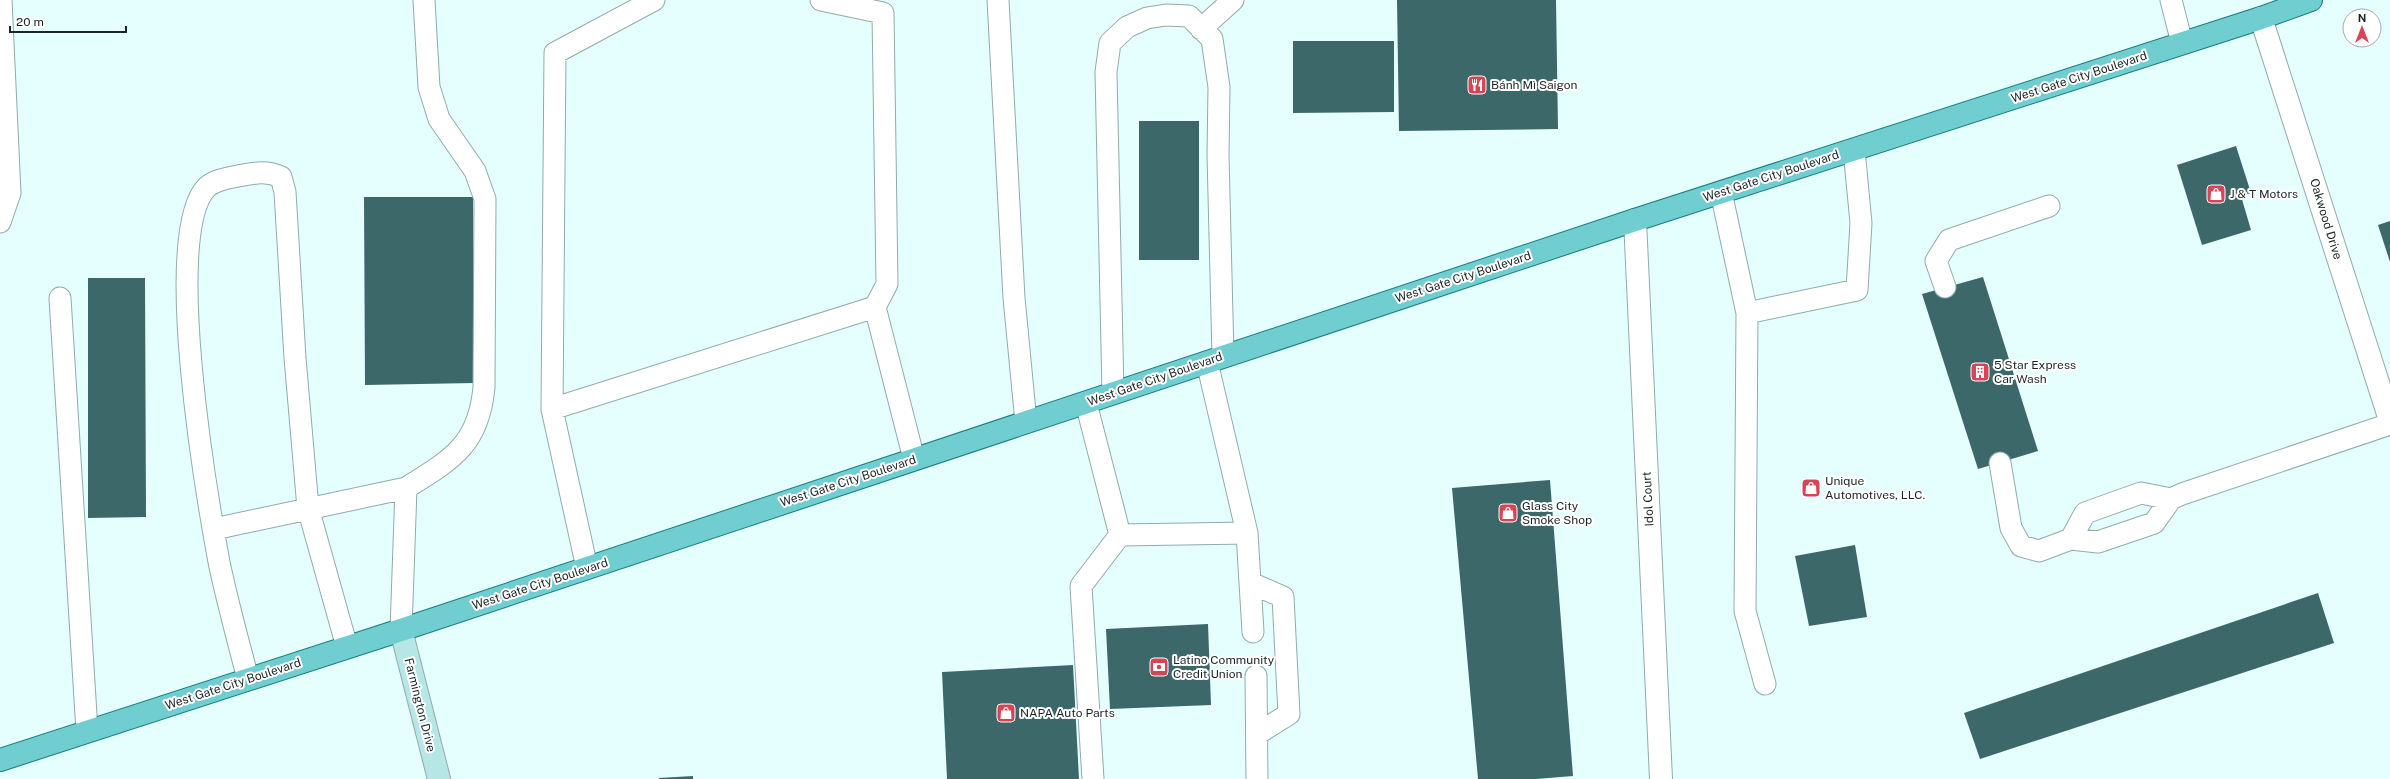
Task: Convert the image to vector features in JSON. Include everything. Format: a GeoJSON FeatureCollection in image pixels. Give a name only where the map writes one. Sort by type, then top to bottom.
{"type":"FeatureCollection","features":[{"type":"Feature","properties":{"kind":"main road","name":"West Gate City Boulevard"},"geometry":{"type":"LineString","coordinates":[[0,760],[401,630],[1635,220],[2261,18],[2311,0]]}},
{"type":"Feature","properties":{"kind":"street","name":"Oakwood Drive"},"geometry":{"type":"LineString","coordinates":[[2261,18],[2390,420]]}},
{"type":"Feature","properties":{"kind":"street","name":"Idol Court"},"geometry":{"type":"LineString","coordinates":[[1635,220],[1661,779]]}},
{"type":"Feature","properties":{"kind":"street","name":"Farmington Drive"},"geometry":{"type":"LineString","coordinates":[[401,630],[439,779]]}},
{"type":"Feature","properties":{"kind":"lane"},"geometry":{"type":"LineString","coordinates":[[0,222],[10,193],[1,0]]}},
{"type":"Feature","properties":{"kind":"lane"},"geometry":{"type":"LineString","coordinates":[[214,529],[406,488],[434,471],[468,441],[480,414],[484,387],[485,199],[475,171],[439,119],[429,87],[424,0]]}},
{"type":"Feature","properties":{"kind":"lane"},"geometry":{"type":"LineString","coordinates":[[587,568],[552,408],[555,53],[654,0]]}},
{"type":"Feature","properties":{"kind":"lane"},"geometry":{"type":"LineString","coordinates":[[821,0],[883,12],[887,284],[875,307],[914,459]]}},
{"type":"Feature","properties":{"kind":"lane"},"geometry":{"type":"LineString","coordinates":[[998,0],[1014,298],[1026,422]]}},
{"type":"Feature","properties":{"kind":"lane"},"geometry":{"type":"LineString","coordinates":[[1201,29],[1233,0]]}},
{"type":"Feature","properties":{"kind":"lane"},"geometry":{"type":"LineString","coordinates":[[2171,0],[2182,43]]}},
{"type":"Feature","properties":{"kind":"lane"},"geometry":{"type":"LineString","coordinates":[[1113,393],[1106,72],[1110,43],[1127,27],[1147,18],[1166,15],[1189,16],[1212,39],[1219,87],[1215,359],[1247,533],[1253,632]]}},
{"type":"Feature","properties":{"kind":"lane"},"geometry":{"type":"LineString","coordinates":[[1747,313],[1857,290],[1861,223],[1854,150]]}},
{"type":"Feature","properties":{"kind":"lane"},"geometry":{"type":"LineString","coordinates":[[248,679],[219,562],[191,372],[186,276],[189,226],[199,199],[207,187],[223,179],[270,172],[281,177],[285,192],[294,358],[308,508],[347,647]]}},
{"type":"Feature","properties":{"kind":"lane"},"geometry":{"type":"LineString","coordinates":[[1721,192],[1747,313],[1745,611],[1765,684]]}},
{"type":"Feature","properties":{"kind":"lane"},"geometry":{"type":"LineString","coordinates":[[1944,288],[1936,261],[1949,240],[2049,206]]}},
{"type":"Feature","properties":{"kind":"lane"},"geometry":{"type":"LineString","coordinates":[[60,298],[87,731]]}},
{"type":"Feature","properties":{"kind":"lane"},"geometry":{"type":"LineString","coordinates":[[552,408],[875,307]]}},
{"type":"Feature","properties":{"kind":"lane"},"geometry":{"type":"LineString","coordinates":[[1086,403],[1120,535]]}},
{"type":"Feature","properties":{"kind":"lane"},"geometry":{"type":"LineString","coordinates":[[2071,539],[2085,513],[2141,493],[2172,499],[2390,424]]}},
{"type":"Feature","properties":{"kind":"lane"},"geometry":{"type":"LineString","coordinates":[[2000,463],[2012,528],[2021,546],[2039,552],[2071,539],[2098,542],[2154,523],[2172,499]]}},
{"type":"Feature","properties":{"kind":"lane"},"geometry":{"type":"LineString","coordinates":[[401,630],[406,488]]}},
{"type":"Feature","properties":{"kind":"lane"},"geometry":{"type":"LineString","coordinates":[[1120,535],[1247,533]]}},
{"type":"Feature","properties":{"kind":"lane"},"geometry":{"type":"LineString","coordinates":[[1093,779],[1081,586],[1120,535]]}},
{"type":"Feature","properties":{"kind":"lane"},"geometry":{"type":"LineString","coordinates":[[1250,583],[1284,597],[1289,714],[1257,734]]}},
{"type":"Feature","properties":{"kind":"lane"},"geometry":{"type":"LineString","coordinates":[[1256,676],[1257,779]]}},
{"type":"Feature","properties":{"kind":"building"},"geometry":{"type":"Polygon","coordinates":[[[1397,0],[1556,0],[1558,129],[1399,131],[1397,0]]]}},
{"type":"Feature","properties":{"kind":"building"},"geometry":{"type":"Polygon","coordinates":[[[1293,41],[1394,41],[1394,112],[1293,113],[1293,41]]]}},
{"type":"Feature","properties":{"kind":"building"},"geometry":{"type":"Polygon","coordinates":[[[1139,121],[1199,121],[1199,260],[1139,260],[1139,121]]]}},
{"type":"Feature","properties":{"kind":"building","name":"J & T Motors"},"geometry":{"type":"Polygon","coordinates":[[[2236,146],[2251,193],[2241,196],[2251,230],[2202,245],[2177,165],[2236,146]]]}},
{"type":"Feature","properties":{"kind":"building"},"geometry":{"type":"Polygon","coordinates":[[[364,197],[473,197],[474,383],[365,385],[364,197]]]}},
{"type":"Feature","properties":{"kind":"building"},"geometry":{"type":"Polygon","coordinates":[[[2390,221],[2390,262],[2378,225],[2390,221]]]}},
{"type":"Feature","properties":{"kind":"building","name":"5 Star Express Car Wash"},"geometry":{"type":"Polygon","coordinates":[[[1983,277],[2038,451],[1978,469],[1922,294],[1983,277]]]}},
{"type":"Feature","properties":{"kind":"building"},"geometry":{"type":"Polygon","coordinates":[[[88,278],[145,278],[146,517],[88,518],[88,278]]]}},
{"type":"Feature","properties":{"kind":"building"},"geometry":{"type":"Polygon","coordinates":[[[1550,480],[1573,776],[1536,779],[1478,779],[1452,488],[1550,480]]]}},
{"type":"Feature","properties":{"kind":"building"},"geometry":{"type":"Polygon","coordinates":[[[1855,545],[1867,617],[1809,626],[1795,556],[1855,545]]]}},
{"type":"Feature","properties":{"kind":"building"},"geometry":{"type":"Polygon","coordinates":[[[2318,593],[2334,643],[1980,759],[1964,713],[2318,593]]]}},
{"type":"Feature","properties":{"kind":"building","name":"Latino Community Credit Union"},"geometry":{"type":"Polygon","coordinates":[[[1208,624],[1211,705],[1110,709],[1106,629],[1208,624]]]}},
{"type":"Feature","properties":{"kind":"building"},"geometry":{"type":"Polygon","coordinates":[[[1073,665],[1079,779],[947,779],[942,672],[1073,665]]]}},
{"type":"Feature","properties":{"kind":"building"},"geometry":{"type":"Polygon","coordinates":[[[693,776],[693,779],[659,779],[659,778],[693,776]]]}},
{"type":"Feature","properties":{"kind":"place","name":"Bánh Mì Saigon"},"geometry":{"type":"Point","coordinates":[1477,85]}},
{"type":"Feature","properties":{"kind":"place","name":"J & T Motors"},"geometry":{"type":"Point","coordinates":[2216,194]}},
{"type":"Feature","properties":{"kind":"place","name":"5 Star Express Car Wash"},"geometry":{"type":"Point","coordinates":[1980,372]}},
{"type":"Feature","properties":{"kind":"place","name":"Unique Automotives, LLC."},"geometry":{"type":"Point","coordinates":[1811,488]}},
{"type":"Feature","properties":{"kind":"place","name":"Glass City Smoke Shop"},"geometry":{"type":"Point","coordinates":[1508,513]}},
{"type":"Feature","properties":{"kind":"place","name":"Latino Community Credit Union"},"geometry":{"type":"Point","coordinates":[1159,667]}},
{"type":"Feature","properties":{"kind":"place","name":"NAPA Auto Parts"},"geometry":{"type":"Point","coordinates":[1006,713]}}]}
